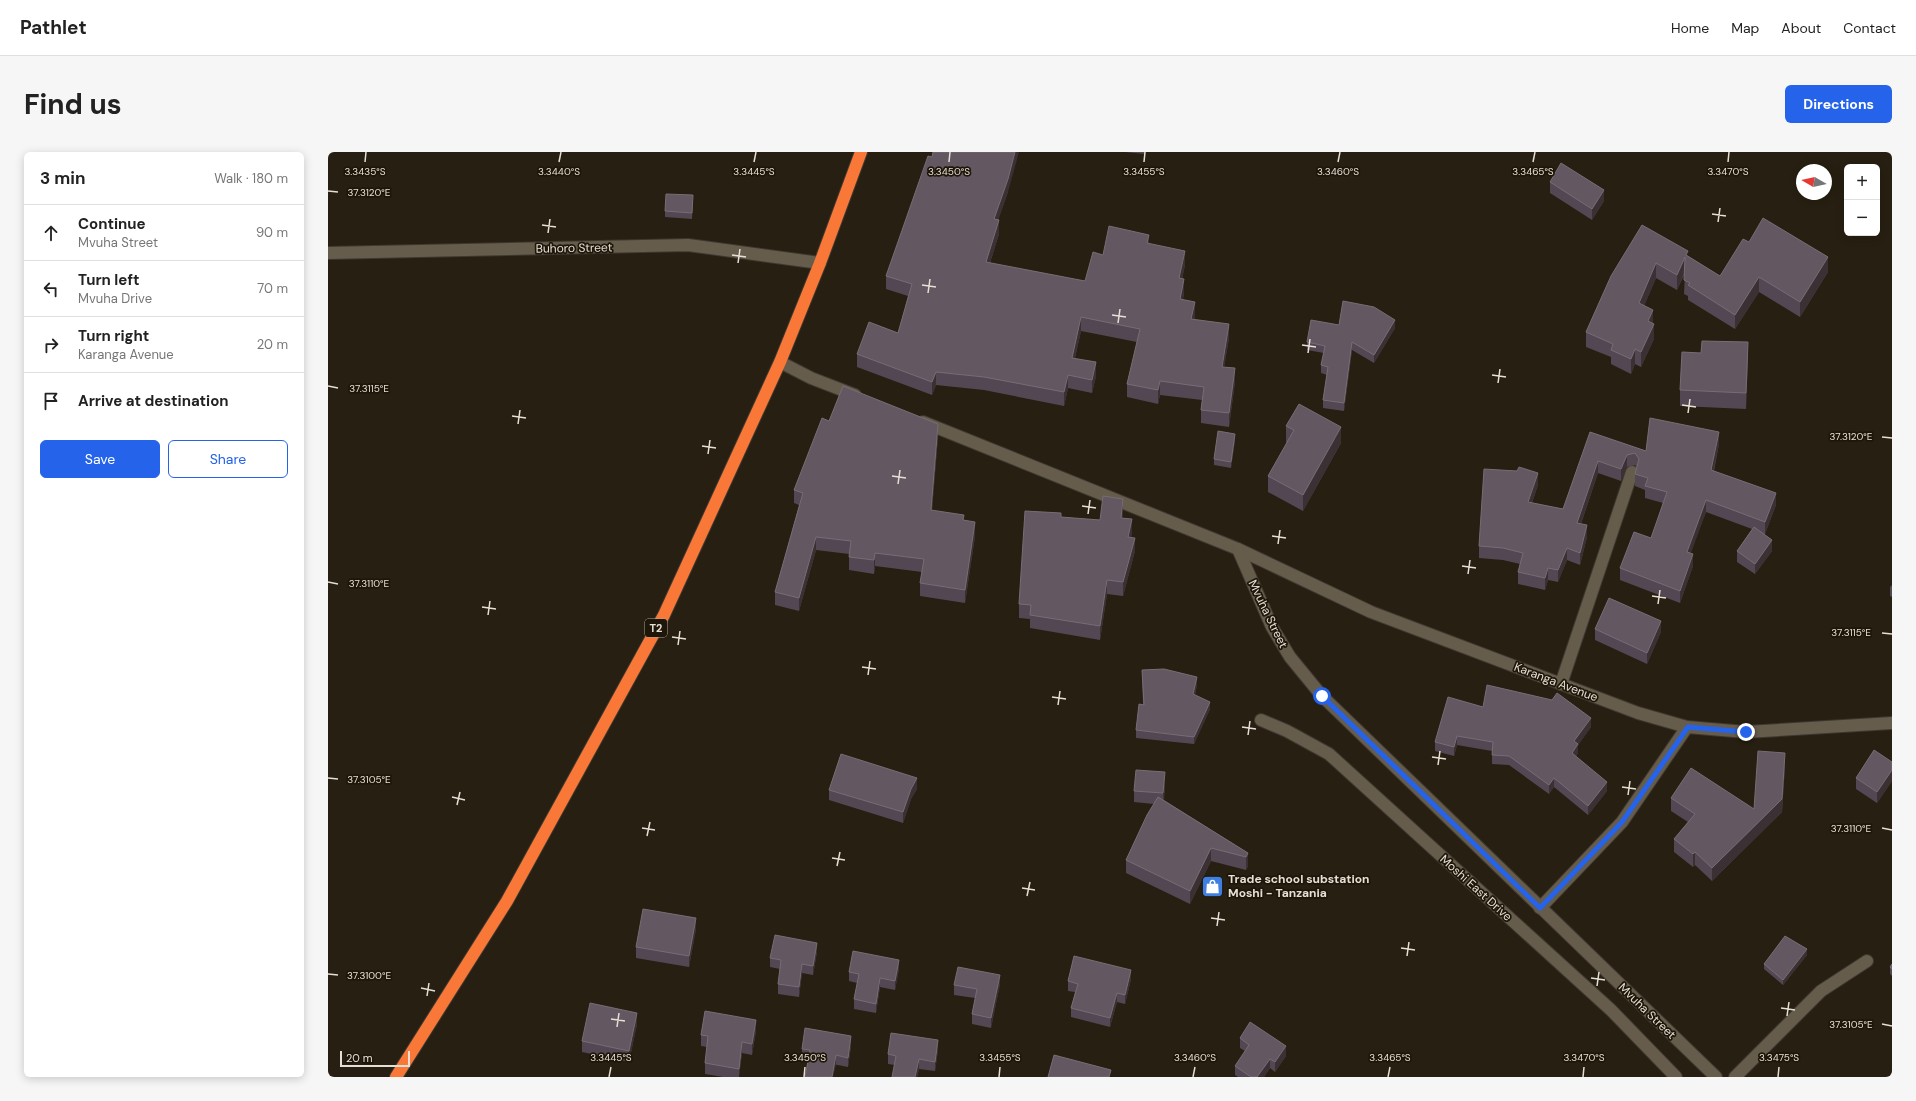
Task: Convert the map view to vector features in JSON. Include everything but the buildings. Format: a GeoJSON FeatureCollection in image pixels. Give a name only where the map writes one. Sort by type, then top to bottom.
{"type":"FeatureCollection","features":[{"type":"Feature","properties":{"kind":"highway","name":"T2"},"geometry":{"type":"LineString","coordinates":[[396,1077],[507,901],[664,615],[780,362],[820,264],[861,152]]}},
{"type":"Feature","properties":{"kind":"street","name":"Buhoro Street"},"geometry":{"type":"LineString","coordinates":[[328,253],[688,245],[820,264]]}},
{"type":"Feature","properties":{"kind":"street"},"geometry":{"type":"LineString","coordinates":[[780,362],[811,378],[863,398]]}},
{"type":"Feature","properties":{"kind":"street","name":"Karanga Avenue"},"geometry":{"type":"LineString","coordinates":[[914,419],[1238,549],[1371,612],[1638,713],[1688,727],[1746,732],[1892,724]]}},
{"type":"Feature","properties":{"kind":"street"},"geometry":{"type":"LineString","coordinates":[[1561,684],[1632,472]]}},
{"type":"Feature","properties":{"kind":"street","name":"Mvuha Street"},"geometry":{"type":"LineString","coordinates":[[1238,549],[1272,627],[1290,657],[1322,696],[1716,1077]]}},
{"type":"Feature","properties":{"kind":"street","name":"Moshi East Drive"},"geometry":{"type":"LineString","coordinates":[[1261,720],[1287,731],[1329,754],[1611,1010],[1676,1077]]}},
{"type":"Feature","properties":{"kind":"street"},"geometry":{"type":"LineString","coordinates":[[1540,908],[1622,822],[1688,727]]}},
{"type":"Feature","properties":{"kind":"street"},"geometry":{"type":"LineString","coordinates":[[1735,1077],[1821,991],[1867,961]]}},
{"type":"Feature","properties":{"kind":"place","name":"Trade school substation Moshi - Tanzania"},"geometry":{"type":"Point","coordinates":[1212,886]}},
{"type":"Feature","properties":{"kind":"route"},"geometry":{"type":"LineString","coordinates":[[1322,696],[1540,908],[1622,822],[1688,727],[1746,732]]}}]}
